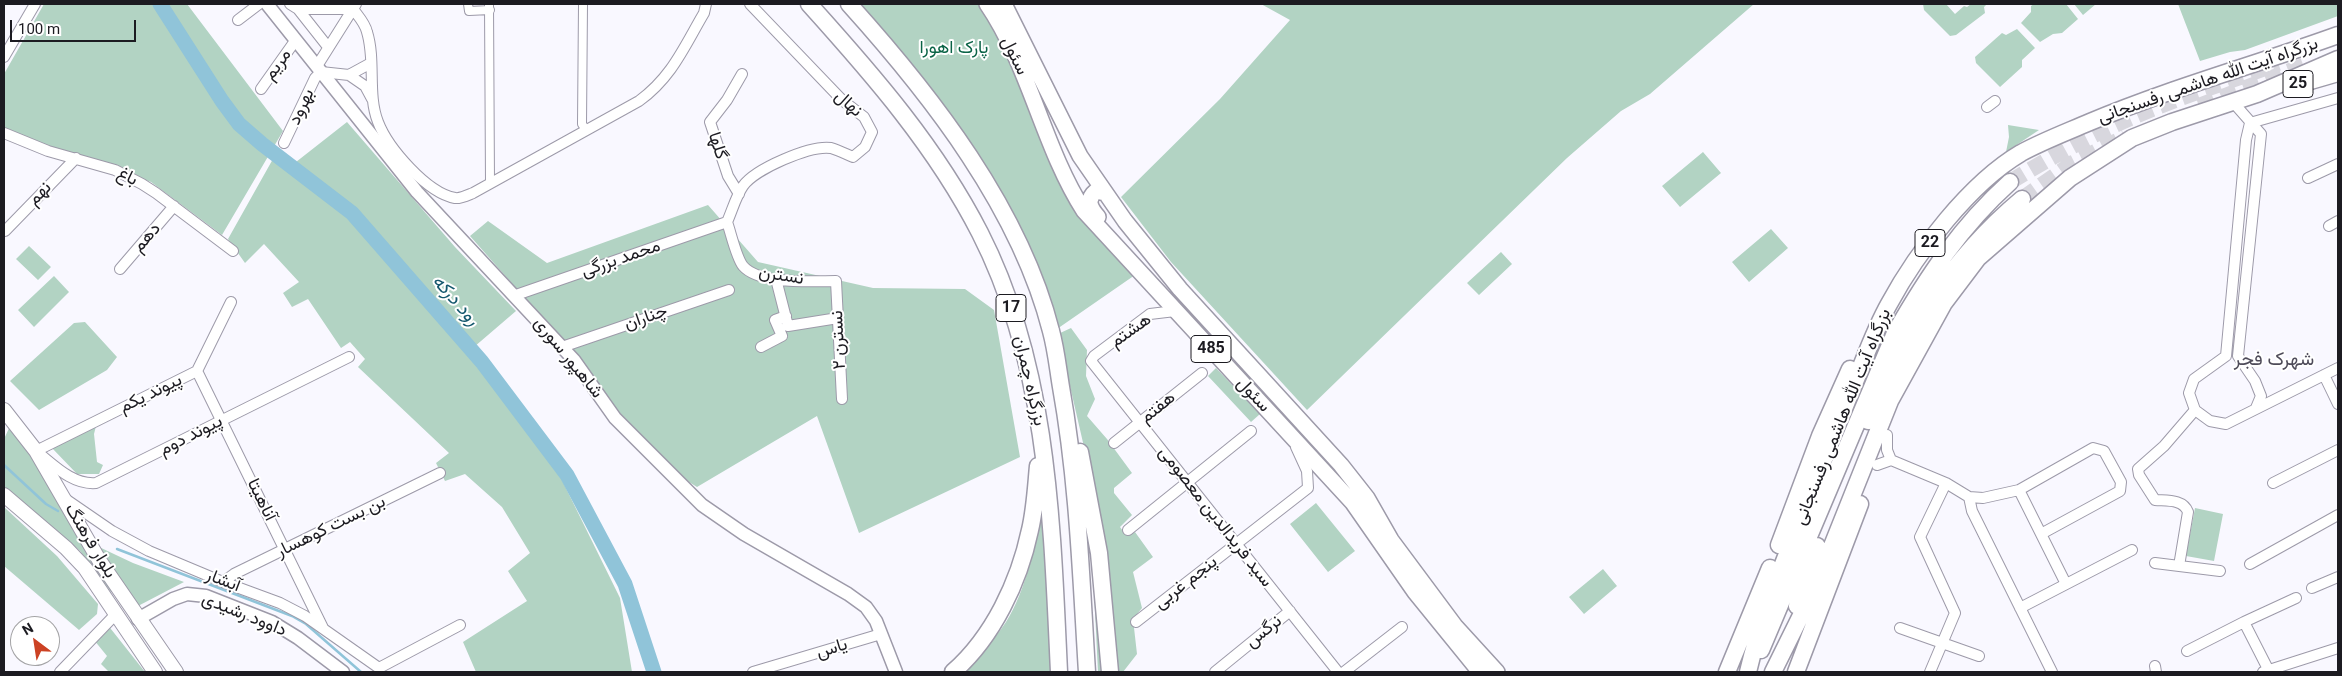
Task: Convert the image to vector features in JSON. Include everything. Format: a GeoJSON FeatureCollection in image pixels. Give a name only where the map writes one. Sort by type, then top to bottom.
{"type":"FeatureCollection","features":[{"type":"Feature","properties":{"kind":"highway","name":"بزرگراه چمران"},"geometry":{"type":"LineString","coordinates":[[809,4],[866,68],[938,162],[981,235],[1003,286],[1017,328],[1034,396],[1042,439],[1049,499],[1059,672]]}},
{"type":"Feature","properties":{"kind":"highway","name":"بزرگراه چمران"},"geometry":{"type":"LineString","coordinates":[[849,4],[908,72],[957,137],[1004,214],[1033,279],[1051,332],[1068,424],[1082,573],[1087,672]]}},
{"type":"Feature","properties":{"kind":"highway","name":"بزرگراه آیت الله هاشمی رفسنجانی"},"geometry":{"type":"LineString","coordinates":[[1748,672],[1756,637],[1823,460],[1878,325],[1889,302],[1950,216],[1986,178],[2021,153],[2136,103],[2193,82],[2267,60],[2338,35]]}},
{"type":"Feature","properties":{"kind":"highway","name":"بزرگراه آیت الله هاشمی رفسنجانی"},"geometry":{"type":"LineString","coordinates":[[1773,672],[1818,581],[1890,401],[1944,303],[1978,258],[2070,178],[2132,138],[2232,101],[2257,94],[2338,59]]}},
{"type":"Feature","properties":{"kind":"highway","name":"25"},"geometry":{"type":"LineString","coordinates":[[2257,94],[2338,73]]}},
{"type":"Feature","properties":{"kind":"highway","name":"بزرگراه آیت الله هاشمی رفسنجانی"},"geometry":{"type":"LineString","coordinates":[[1748,672],[1766,643],[1850,434],[1895,333],[1919,290],[1944,254],[1967,225],[2010,182]]}},
{"type":"Feature","properties":{"kind":"highway","name":"بزرگراه آیت الله هاشمی رفسنجانی"},"geometry":{"type":"LineString","coordinates":[[1789,637],[1803,584],[1835,500],[1873,409],[1907,342],[1928,304],[1967,251],[2022,199]]}},
{"type":"Feature","properties":{"kind":"highway"},"geometry":{"type":"LineString","coordinates":[[1727,672],[1764,584],[1838,393],[1853,362],[1878,325]]}},
{"type":"Feature","properties":{"kind":"highway"},"geometry":{"type":"LineString","coordinates":[[1788,672],[1826,593],[1884,462],[1887,435],[1916,354]]}},
{"type":"Feature","properties":{"kind":"highway"},"geometry":{"type":"LineString","coordinates":[[1068,424],[1080,451],[1099,553],[1110,672]]}},
{"type":"Feature","properties":{"kind":"highway"},"geometry":{"type":"LineString","coordinates":[[956,670],[993,625],[1011,590],[1030,530],[1042,439]]}},
{"type":"Feature","properties":{"kind":"highway"},"geometry":{"type":"LineString","coordinates":[[1796,672],[1826,593]]}},
{"type":"Feature","properties":{"kind":"main road","name":"سئول"},"geometry":{"type":"LineString","coordinates":[[987,4],[1011,48],[1076,198],[1084,211],[1290,436],[1360,500]]}},
{"type":"Feature","properties":{"kind":"main road","name":"سئول"},"geometry":{"type":"LineString","coordinates":[[1004,4],[1071,139],[1106,194],[1173,282],[1341,465],[1360,500],[1456,626],[1482,669]]}},
{"type":"Feature","properties":{"kind":"main road"},"geometry":{"type":"LineString","coordinates":[[1106,194],[1100,191],[1093,193],[1090,198],[1090,206],[1110,230],[1120,251]]}},
{"type":"Feature","properties":{"kind":"main road","name":"بلوار فرهنگ"},"geometry":{"type":"LineString","coordinates":[[4,410],[36,451],[99,560],[176,672]]}},
{"type":"Feature","properties":{"kind":"main road"},"geometry":{"type":"LineString","coordinates":[[4,418],[4,430]]}},
{"type":"Feature","properties":{"kind":"main road","name":"بلوار فرهنگ"},"geometry":{"type":"LineString","coordinates":[[4,495],[66,548],[85,568],[115,615],[156,672]]}},
{"type":"Feature","properties":{"kind":"main road"},"geometry":{"type":"LineString","coordinates":[[1360,500],[1370,544],[1420,614],[1482,669]]}},
{"type":"Feature","properties":{"kind":"main road"},"geometry":{"type":"LineString","coordinates":[[1360,500],[1507,672]]}},
{"type":"Feature","properties":{"kind":"main road"},"geometry":{"type":"LineString","coordinates":[[115,615],[138,619]]}},
{"type":"Feature","properties":{"kind":"street"},"geometry":{"type":"LineString","coordinates":[[4,57],[35,4]]}},
{"type":"Feature","properties":{"kind":"street"},"geometry":{"type":"LineString","coordinates":[[238,20],[259,4]]}},
{"type":"Feature","properties":{"kind":"street","name":"شاهپور سوری"},"geometry":{"type":"LineString","coordinates":[[267,4],[417,192],[516,295],[574,360],[615,418],[702,505],[744,534],[848,594],[871,613],[896,672]]}},
{"type":"Feature","properties":{"kind":"street"},"geometry":{"type":"LineString","coordinates":[[468,4],[469,10],[489,7],[490,183]]}},
{"type":"Feature","properties":{"kind":"street"},"geometry":{"type":"LineString","coordinates":[[582,4],[582,124],[586,130]]}},
{"type":"Feature","properties":{"kind":"street"},"geometry":{"type":"LineString","coordinates":[[294,6],[354,6],[368,32],[373,100],[378,121],[388,141],[421,179],[442,194],[457,198],[473,193],[640,101],[656,89],[667,77],[704,13],[706,4]]}},
{"type":"Feature","properties":{"kind":"street","name":"نهال"},"geometry":{"type":"LineString","coordinates":[[727,222],[743,186],[787,157],[814,149],[831,148],[853,157],[865,147],[872,132],[864,117],[842,100],[750,4]]}},
{"type":"Feature","properties":{"kind":"street"},"geometry":{"type":"LineString","coordinates":[[294,6],[328,46]]}},
{"type":"Feature","properties":{"kind":"street","name":"بهرود"},"geometry":{"type":"LineString","coordinates":[[284,143],[328,46],[354,6]]}},
{"type":"Feature","properties":{"kind":"street","name":"مریم"},"geometry":{"type":"LineString","coordinates":[[261,90],[296,41]]}},
{"type":"Feature","properties":{"kind":"street"},"geometry":{"type":"LineString","coordinates":[[349,75],[371,63]]}},
{"type":"Feature","properties":{"kind":"street"},"geometry":{"type":"LineString","coordinates":[[319,69],[349,75],[365,86],[373,100]]}},
{"type":"Feature","properties":{"kind":"street","name":"گلها"},"geometry":{"type":"LineString","coordinates":[[739,194],[728,176],[710,122],[727,100],[742,74]]}},
{"type":"Feature","properties":{"kind":"street"},"geometry":{"type":"LineString","coordinates":[[2250,123],[2338,98]]}},
{"type":"Feature","properties":{"kind":"street"},"geometry":{"type":"LineString","coordinates":[[2232,101],[2260,134],[2238,356],[2255,381],[2261,396],[2256,408]]}},
{"type":"Feature","properties":{"kind":"street"},"geometry":{"type":"LineString","coordinates":[[2250,123],[2246,140],[2226,356],[2194,379],[2189,393],[2195,410],[2210,422],[2226,424],[2338,368]]}},
{"type":"Feature","properties":{"kind":"street","name":"باغ"},"geometry":{"type":"LineString","coordinates":[[4,133],[48,151],[115,170],[156,193],[233,251]]}},
{"type":"Feature","properties":{"kind":"street","name":"نهم"},"geometry":{"type":"LineString","coordinates":[[5,230],[76,158]]}},
{"type":"Feature","properties":{"kind":"street"},"geometry":{"type":"LineString","coordinates":[[2308,178],[2338,164]]}},
{"type":"Feature","properties":{"kind":"street","name":"دهم"},"geometry":{"type":"LineString","coordinates":[[120,269],[174,206]]}},
{"type":"Feature","properties":{"kind":"street","name":"محمد بزرگی"},"geometry":{"type":"LineString","coordinates":[[516,295],[727,222]]}},
{"type":"Feature","properties":{"kind":"street","name":"نسترن"},"geometry":{"type":"LineString","coordinates":[[727,222],[742,265],[758,275],[789,281],[836,280]]}},
{"type":"Feature","properties":{"kind":"street"},"geometry":{"type":"LineString","coordinates":[[776,279],[787,321]]}},
{"type":"Feature","properties":{"kind":"street","name":"نسترن ۲"},"geometry":{"type":"LineString","coordinates":[[836,280],[842,399]]}},
{"type":"Feature","properties":{"kind":"street","name":"چناران"},"geometry":{"type":"LineString","coordinates":[[562,347],[729,290]]}},
{"type":"Feature","properties":{"kind":"street","name":"پیوند یکم"},"geometry":{"type":"LineString","coordinates":[[36,451],[197,371],[231,302]]}},
{"type":"Feature","properties":{"kind":"street","name":"هشتم"},"geometry":{"type":"LineString","coordinates":[[1091,361],[1094,356],[1150,314],[1175,311]]}},
{"type":"Feature","properties":{"kind":"street"},"geometry":{"type":"LineString","coordinates":[[761,347],[782,336],[775,320],[838,318]]}},
{"type":"Feature","properties":{"kind":"street","name":"پیوند دوم"},"geometry":{"type":"LineString","coordinates":[[36,451],[75,480],[85,484],[96,483],[349,357]]}},
{"type":"Feature","properties":{"kind":"street","name":"سید فریدالدین معصومی"},"geometry":{"type":"LineString","coordinates":[[1091,361],[1338,672]]}},
{"type":"Feature","properties":{"kind":"street","name":"آناهیتا"},"geometry":{"type":"LineString","coordinates":[[197,371],[324,630]]}},
{"type":"Feature","properties":{"kind":"street","name":"هفتم"},"geometry":{"type":"LineString","coordinates":[[1114,443],[1202,373]]}},
{"type":"Feature","properties":{"kind":"street"},"geometry":{"type":"LineString","coordinates":[[2324,375],[2338,404]]}},
{"type":"Feature","properties":{"kind":"street"},"geometry":{"type":"LineString","coordinates":[[2179,566],[2188,512],[2186,506],[2182,503],[2155,500],[2139,475],[2138,469],[2164,446],[2195,410]]}},
{"type":"Feature","properties":{"kind":"street"},"geometry":{"type":"LineString","coordinates":[[1128,530],[1251,431]]}},
{"type":"Feature","properties":{"kind":"street","name":"پنجم غربی"},"geometry":{"type":"LineString","coordinates":[[1136,622],[1308,488],[1307,470],[1290,436]]}},
{"type":"Feature","properties":{"kind":"street"},"geometry":{"type":"LineString","coordinates":[[1884,462],[1946,483],[1969,497],[1983,498],[2018,490],[2093,448],[2104,451],[2121,482],[2121,488],[2117,494],[2041,534]]}},
{"type":"Feature","properties":{"kind":"street"},"geometry":{"type":"LineString","coordinates":[[2272,483],[2338,450]]}},
{"type":"Feature","properties":{"kind":"street","name":"بن بست کوهسار"},"geometry":{"type":"LineString","coordinates":[[224,582],[234,574],[440,473]]}},
{"type":"Feature","properties":{"kind":"street"},"geometry":{"type":"LineString","coordinates":[[1930,672],[1955,613],[1920,541],[1920,532],[1946,483]]}},
{"type":"Feature","properties":{"kind":"street"},"geometry":{"type":"LineString","coordinates":[[2018,490],[2066,584]]}},
{"type":"Feature","properties":{"kind":"street"},"geometry":{"type":"LineString","coordinates":[[1969,497],[1972,511],[2052,672]]}},
{"type":"Feature","properties":{"kind":"street","name":"آبشار"},"geometry":{"type":"LineString","coordinates":[[64,498],[112,531],[142,547],[224,582],[280,602],[305,616],[379,668],[460,625]]}},
{"type":"Feature","properties":{"kind":"street"},"geometry":{"type":"LineString","coordinates":[[2250,564],[2338,515]]}},
{"type":"Feature","properties":{"kind":"street"},"geometry":{"type":"LineString","coordinates":[[2020,608],[2132,550]]}},
{"type":"Feature","properties":{"kind":"street"},"geometry":{"type":"LineString","coordinates":[[2155,562],[2220,571]]}},
{"type":"Feature","properties":{"kind":"street"},"geometry":{"type":"LineString","coordinates":[[2312,588],[2338,577]]}},
{"type":"Feature","properties":{"kind":"street","name":"داوود رشیدی"},"geometry":{"type":"LineString","coordinates":[[138,619],[173,599],[187,594],[206,596],[272,622],[298,638],[343,672]]}},
{"type":"Feature","properties":{"kind":"street"},"geometry":{"type":"LineString","coordinates":[[2186,651],[2296,598]]}},
{"type":"Feature","properties":{"kind":"street","name":"نرگس"},"geometry":{"type":"LineString","coordinates":[[1215,672],[1290,612]]}},
{"type":"Feature","properties":{"kind":"street"},"geometry":{"type":"LineString","coordinates":[[60,672],[115,615]]}},
{"type":"Feature","properties":{"kind":"street"},"geometry":{"type":"LineString","coordinates":[[2244,622],[2266,671],[2338,648]]}},
{"type":"Feature","properties":{"kind":"street"},"geometry":{"type":"LineString","coordinates":[[1344,672],[1402,627]]}},
{"type":"Feature","properties":{"kind":"street"},"geometry":{"type":"LineString","coordinates":[[1900,628],[1979,656]]}},
{"type":"Feature","properties":{"kind":"street","name":"یاس"},"geometry":{"type":"LineString","coordinates":[[754,672],[881,634]]}},
{"type":"Feature","properties":{"kind":"green space"},"geometry":{"type":"Polygon","coordinates":[[[44,4],[187,4],[283,131],[222,235],[151,182],[4,131],[4,74],[44,4]]]}},
{"type":"Feature","properties":{"kind":"green space","name":"پارک اهورا"},"geometry":{"type":"Polygon","coordinates":[[[856,4],[979,4],[1009,58],[1086,224],[1114,256],[1135,275],[1057,329],[1035,267],[856,4]]]}},
{"type":"Feature","properties":{"kind":"green space"},"geometry":{"type":"Polygon","coordinates":[[[1261,4],[1754,4],[1650,94],[1621,111],[1567,158],[1307,410],[1171,262],[1121,197],[1220,99],[1290,20],[1261,4]]]}},
{"type":"Feature","properties":{"kind":"green space"},"geometry":{"type":"Polygon","coordinates":[[[1923,4],[1946,4],[1955,14],[1964,6],[1987,4],[1984,7],[1985,13],[1956,35],[1950,36],[1924,10],[1923,4]]]}},
{"type":"Feature","properties":{"kind":"green space"},"geometry":{"type":"Polygon","coordinates":[[[2034,4],[2066,4],[2078,19],[2062,33],[2053,34],[2040,42],[2021,23],[2031,12],[2031,6],[2034,4]]]}},
{"type":"Feature","properties":{"kind":"green space"},"geometry":{"type":"Polygon","coordinates":[[[2074,4],[2096,4],[2083,15],[2074,4]]]}},
{"type":"Feature","properties":{"kind":"green space"},"geometry":{"type":"Polygon","coordinates":[[[2178,4],[2338,4],[2338,16],[2245,50],[2230,52],[2200,61],[2178,4]]]}},
{"type":"Feature","properties":{"kind":"green space"},"geometry":{"type":"Polygon","coordinates":[[[2017,29],[2035,48],[2022,60],[2022,67],[2000,87],[1976,63],[1975,57],[2002,33],[2006,35],[2017,29]]]}},
{"type":"Feature","properties":{"kind":"green space"},"geometry":{"type":"Polygon","coordinates":[[[347,122],[455,247],[516,311],[467,353],[555,466],[620,598],[632,672],[476,672],[463,642],[527,601],[508,571],[530,553],[502,507],[465,474],[445,481],[436,463],[449,453],[358,367],[365,359],[350,342],[341,348],[308,299],[292,307],[283,293],[299,282],[264,244],[245,263],[228,239],[278,150],[296,162],[347,122]]]}},
{"type":"Feature","properties":{"kind":"green space"},"geometry":{"type":"Polygon","coordinates":[[[2008,125],[2039,130],[2006,152],[2009,137],[2008,125]]]}},
{"type":"Feature","properties":{"kind":"green space"},"geometry":{"type":"Polygon","coordinates":[[[1703,152],[1721,173],[1680,207],[1662,186],[1703,152]]]}},
{"type":"Feature","properties":{"kind":"green space"},"geometry":{"type":"Polygon","coordinates":[[[708,205],[758,262],[873,288],[965,289],[994,310],[1020,457],[859,533],[817,416],[697,487],[681,477],[613,406],[553,330],[470,236],[488,221],[547,263],[708,205]]]}},
{"type":"Feature","properties":{"kind":"green space"},"geometry":{"type":"Polygon","coordinates":[[[1771,229],[1788,248],[1749,282],[1732,262],[1771,229]]]}},
{"type":"Feature","properties":{"kind":"green space"},"geometry":{"type":"Polygon","coordinates":[[[29,246],[51,267],[38,280],[16,259],[29,246]]]}},
{"type":"Feature","properties":{"kind":"green space"},"geometry":{"type":"Polygon","coordinates":[[[1501,252],[1512,264],[1479,295],[1467,283],[1501,252]]]}},
{"type":"Feature","properties":{"kind":"green space"},"geometry":{"type":"Polygon","coordinates":[[[54,276],[69,292],[34,327],[18,310],[54,276]]]}},
{"type":"Feature","properties":{"kind":"green space"},"geometry":{"type":"Polygon","coordinates":[[[85,322],[117,357],[107,370],[39,410],[10,381],[74,323],[85,322]]]}},
{"type":"Feature","properties":{"kind":"green space"},"geometry":{"type":"Polygon","coordinates":[[[1071,328],[1087,350],[1086,376],[1095,399],[1087,416],[1132,473],[1114,488],[1114,493],[1132,515],[1120,527],[1126,535],[1135,532],[1153,557],[1133,572],[1142,608],[1133,619],[1137,654],[1123,672],[1114,672],[1093,486],[1058,334],[1071,328]]]}},
{"type":"Feature","properties":{"kind":"green space"},"geometry":{"type":"Polygon","coordinates":[[[1216,368],[1260,414],[1251,422],[1208,376],[1216,368]]]}},
{"type":"Feature","properties":{"kind":"green space"},"geometry":{"type":"Polygon","coordinates":[[[11,424],[114,590],[111,592],[80,551],[4,488],[4,439],[11,424]]]}},
{"type":"Feature","properties":{"kind":"green space"},"geometry":{"type":"Polygon","coordinates":[[[96,426],[94,434],[97,462],[103,465],[99,474],[77,474],[51,447],[96,426]]]}},
{"type":"Feature","properties":{"kind":"green space"},"geometry":{"type":"Polygon","coordinates":[[[1316,503],[1355,551],[1328,572],[1290,524],[1316,503]]]}},
{"type":"Feature","properties":{"kind":"green space"},"geometry":{"type":"Polygon","coordinates":[[[1043,505],[1052,672],[964,672],[986,648],[1013,610],[1025,581],[1043,505]]]}},
{"type":"Feature","properties":{"kind":"green space"},"geometry":{"type":"Polygon","coordinates":[[[4,507],[57,556],[98,604],[97,614],[79,630],[4,566],[4,507]]]}},
{"type":"Feature","properties":{"kind":"green space"},"geometry":{"type":"Polygon","coordinates":[[[2195,508],[2223,514],[2214,561],[2186,556],[2195,508]]]}},
{"type":"Feature","properties":{"kind":"green space"},"geometry":{"type":"Polygon","coordinates":[[[1091,530],[1103,672],[1098,672],[1091,530]]]}},
{"type":"Feature","properties":{"kind":"green space"},"geometry":{"type":"Polygon","coordinates":[[[97,546],[133,563],[184,582],[138,606],[97,546]]]}},
{"type":"Feature","properties":{"kind":"green space"},"geometry":{"type":"Polygon","coordinates":[[[1603,569],[1617,586],[1584,614],[1569,597],[1603,569]]]}},
{"type":"Feature","properties":{"kind":"green space"},"geometry":{"type":"Polygon","coordinates":[[[107,624],[145,672],[109,672],[101,664],[107,656],[94,640],[107,624]]]}},
{"type":"Feature","properties":{"kind":"waterway","name":"رود درکه"},"geometry":{"type":"LineString","coordinates":[[160,4],[222,101],[239,124],[352,213],[482,362],[567,475],[625,584],[654,672]]}},
{"type":"Feature","properties":{"kind":"waterway"},"geometry":{"type":"LineString","coordinates":[[4,465],[46,504],[58,511]]}},
{"type":"Feature","properties":{"kind":"waterway"},"geometry":{"type":"LineString","coordinates":[[117,549],[292,616],[306,624],[361,672]]}},
{"type":"Feature","properties":{"kind":"tunnel"},"geometry":{"type":"LineString","coordinates":[[2010,182],[2080,143],[2133,117],[2278,63]]}},
{"type":"Feature","properties":{"kind":"tunnel"},"geometry":{"type":"LineString","coordinates":[[2199,106],[2311,63]]}},
{"type":"Feature","properties":{"kind":"tunnel"},"geometry":{"type":"LineString","coordinates":[[2022,199],[2073,163],[2125,137]]}},
{"type":"Feature","properties":{"kind":"district","name":"شهرک فجر"},"geometry":{"type":"Point","coordinates":[2274,360]}}]}
